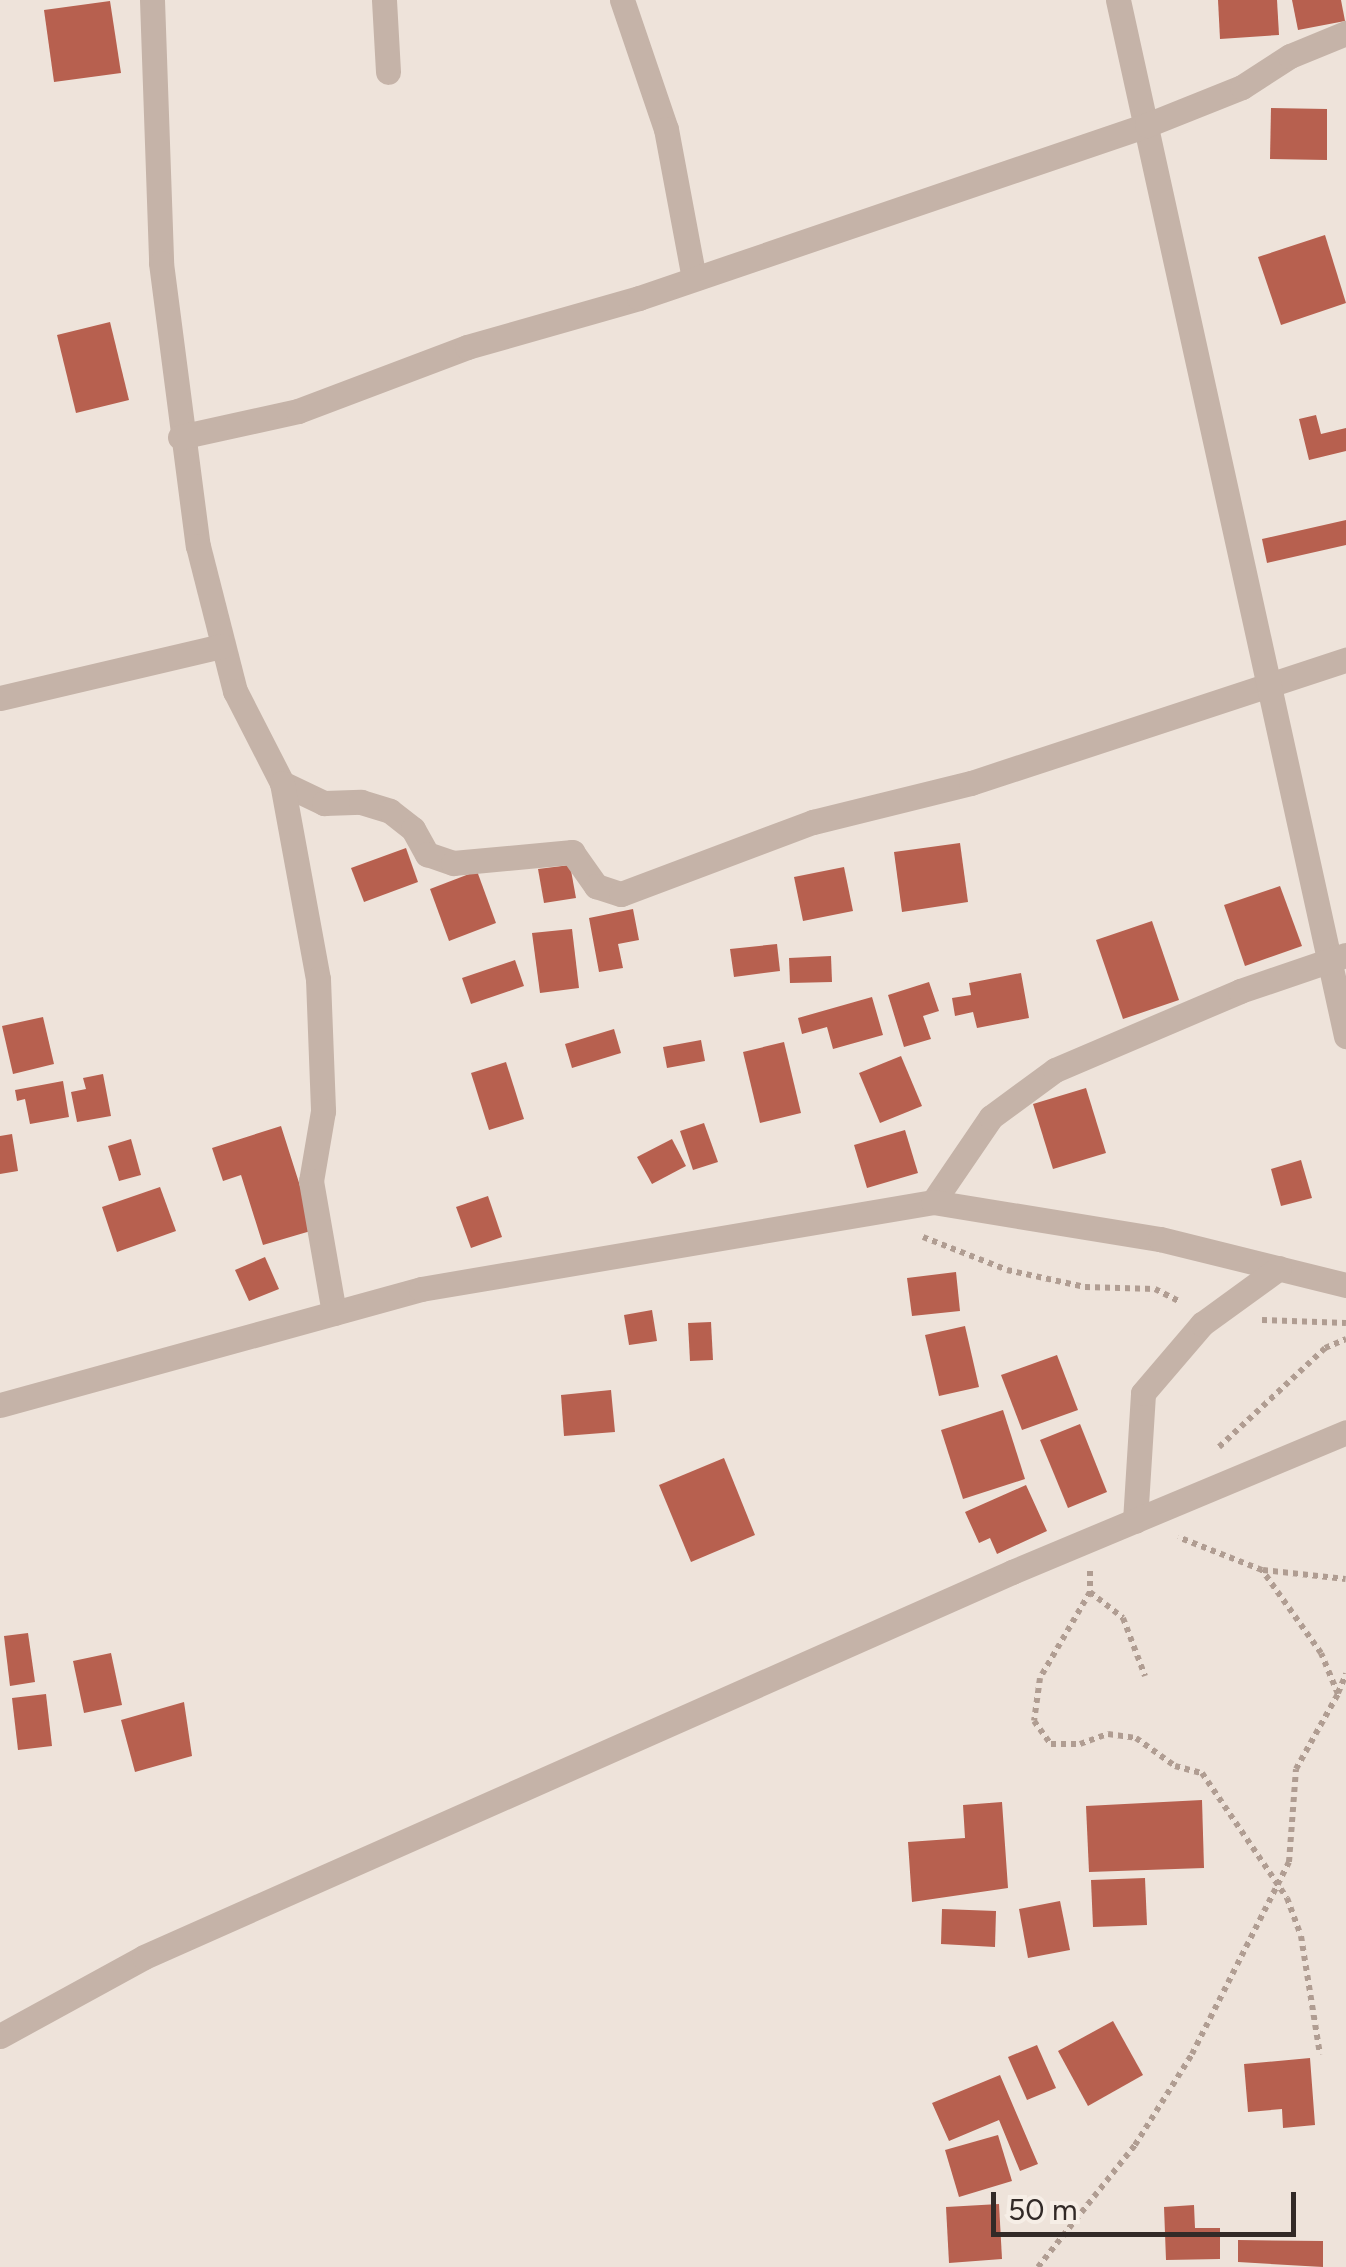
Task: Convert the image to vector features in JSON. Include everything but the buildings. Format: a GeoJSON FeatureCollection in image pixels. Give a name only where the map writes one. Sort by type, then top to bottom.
{"type":"FeatureCollection","features":[{"type":"Feature","properties":{"kind":"street"},"geometry":{"type":"LineString","coordinates":[[152,0],[161,264],[180,437],[222,646],[256,740],[282,783],[318,978],[323,1111],[311,1182],[334,1313]]}},
{"type":"Feature","properties":{"kind":"street"},"geometry":{"type":"LineString","coordinates":[[622,0],[666,129],[694,278]]}},
{"type":"Feature","properties":{"kind":"street"},"geometry":{"type":"LineString","coordinates":[[1118,0],[1270,684],[1337,957],[1346,1036]]}},
{"type":"Feature","properties":{"kind":"street"},"geometry":{"type":"LineString","coordinates":[[388,72],[390,2]]}},
{"type":"Feature","properties":{"kind":"street"},"geometry":{"type":"LineString","coordinates":[[180,437],[298,411],[466,347],[694,278],[1147,124],[1242,88],[1290,56],[1346,33]]}},
{"type":"Feature","properties":{"kind":"street"},"geometry":{"type":"LineString","coordinates":[[0,698],[222,646]]}},
{"type":"Feature","properties":{"kind":"street"},"geometry":{"type":"LineString","coordinates":[[282,783],[324,803],[361,802],[390,811],[414,829],[428,854],[453,862],[572,852],[596,886],[621,894],[812,822],[971,783],[1346,660]]}},
{"type":"Feature","properties":{"kind":"street"},"geometry":{"type":"LineString","coordinates":[[933,1202],[991,1117],[1055,1070],[1337,957]]}},
{"type":"Feature","properties":{"kind":"street"},"geometry":{"type":"LineString","coordinates":[[0,1404],[422,1289],[933,1202],[1160,1239],[1346,1285]]}},
{"type":"Feature","properties":{"kind":"street"},"geometry":{"type":"LineString","coordinates":[[1135,1520],[1143,1393],[1211,1318],[1279,1268]]}},
{"type":"Feature","properties":{"kind":"street"},"geometry":{"type":"LineString","coordinates":[[0,2036],[144,1956],[1135,1520],[1346,1432]]}},
{"type":"Feature","properties":{"kind":"path"},"geometry":{"type":"LineString","coordinates":[[881,1208],[906,1229],[965,1257],[1085,1287],[1155,1289],[1211,1318],[1346,1323]]}},
{"type":"Feature","properties":{"kind":"path"},"geometry":{"type":"LineString","coordinates":[[1209,1455],[1324,1348],[1346,1339]]}},
{"type":"Feature","properties":{"kind":"path"},"geometry":{"type":"LineString","coordinates":[[1135,1520],[1262,1570],[1346,1579]]}},
{"type":"Feature","properties":{"kind":"path"},"geometry":{"type":"LineString","coordinates":[[1091,1540],[1090,1592],[1040,1678],[1034,1721],[1051,1744],[1080,1744],[1108,1734],[1136,1738],[1174,1766],[1202,1772],[1277,1885],[1301,1936],[1320,2054]]}},
{"type":"Feature","properties":{"kind":"path"},"geometry":{"type":"LineString","coordinates":[[1262,1570],[1320,1652],[1338,1694]]}},
{"type":"Feature","properties":{"kind":"path"},"geometry":{"type":"LineString","coordinates":[[1090,1592],[1123,1618],[1145,1676]]}},
{"type":"Feature","properties":{"kind":"path"},"geometry":{"type":"LineString","coordinates":[[1038,2267],[1135,2145],[1173,2085],[1290,1862],[1296,1769],[1346,1674]]}}]}
